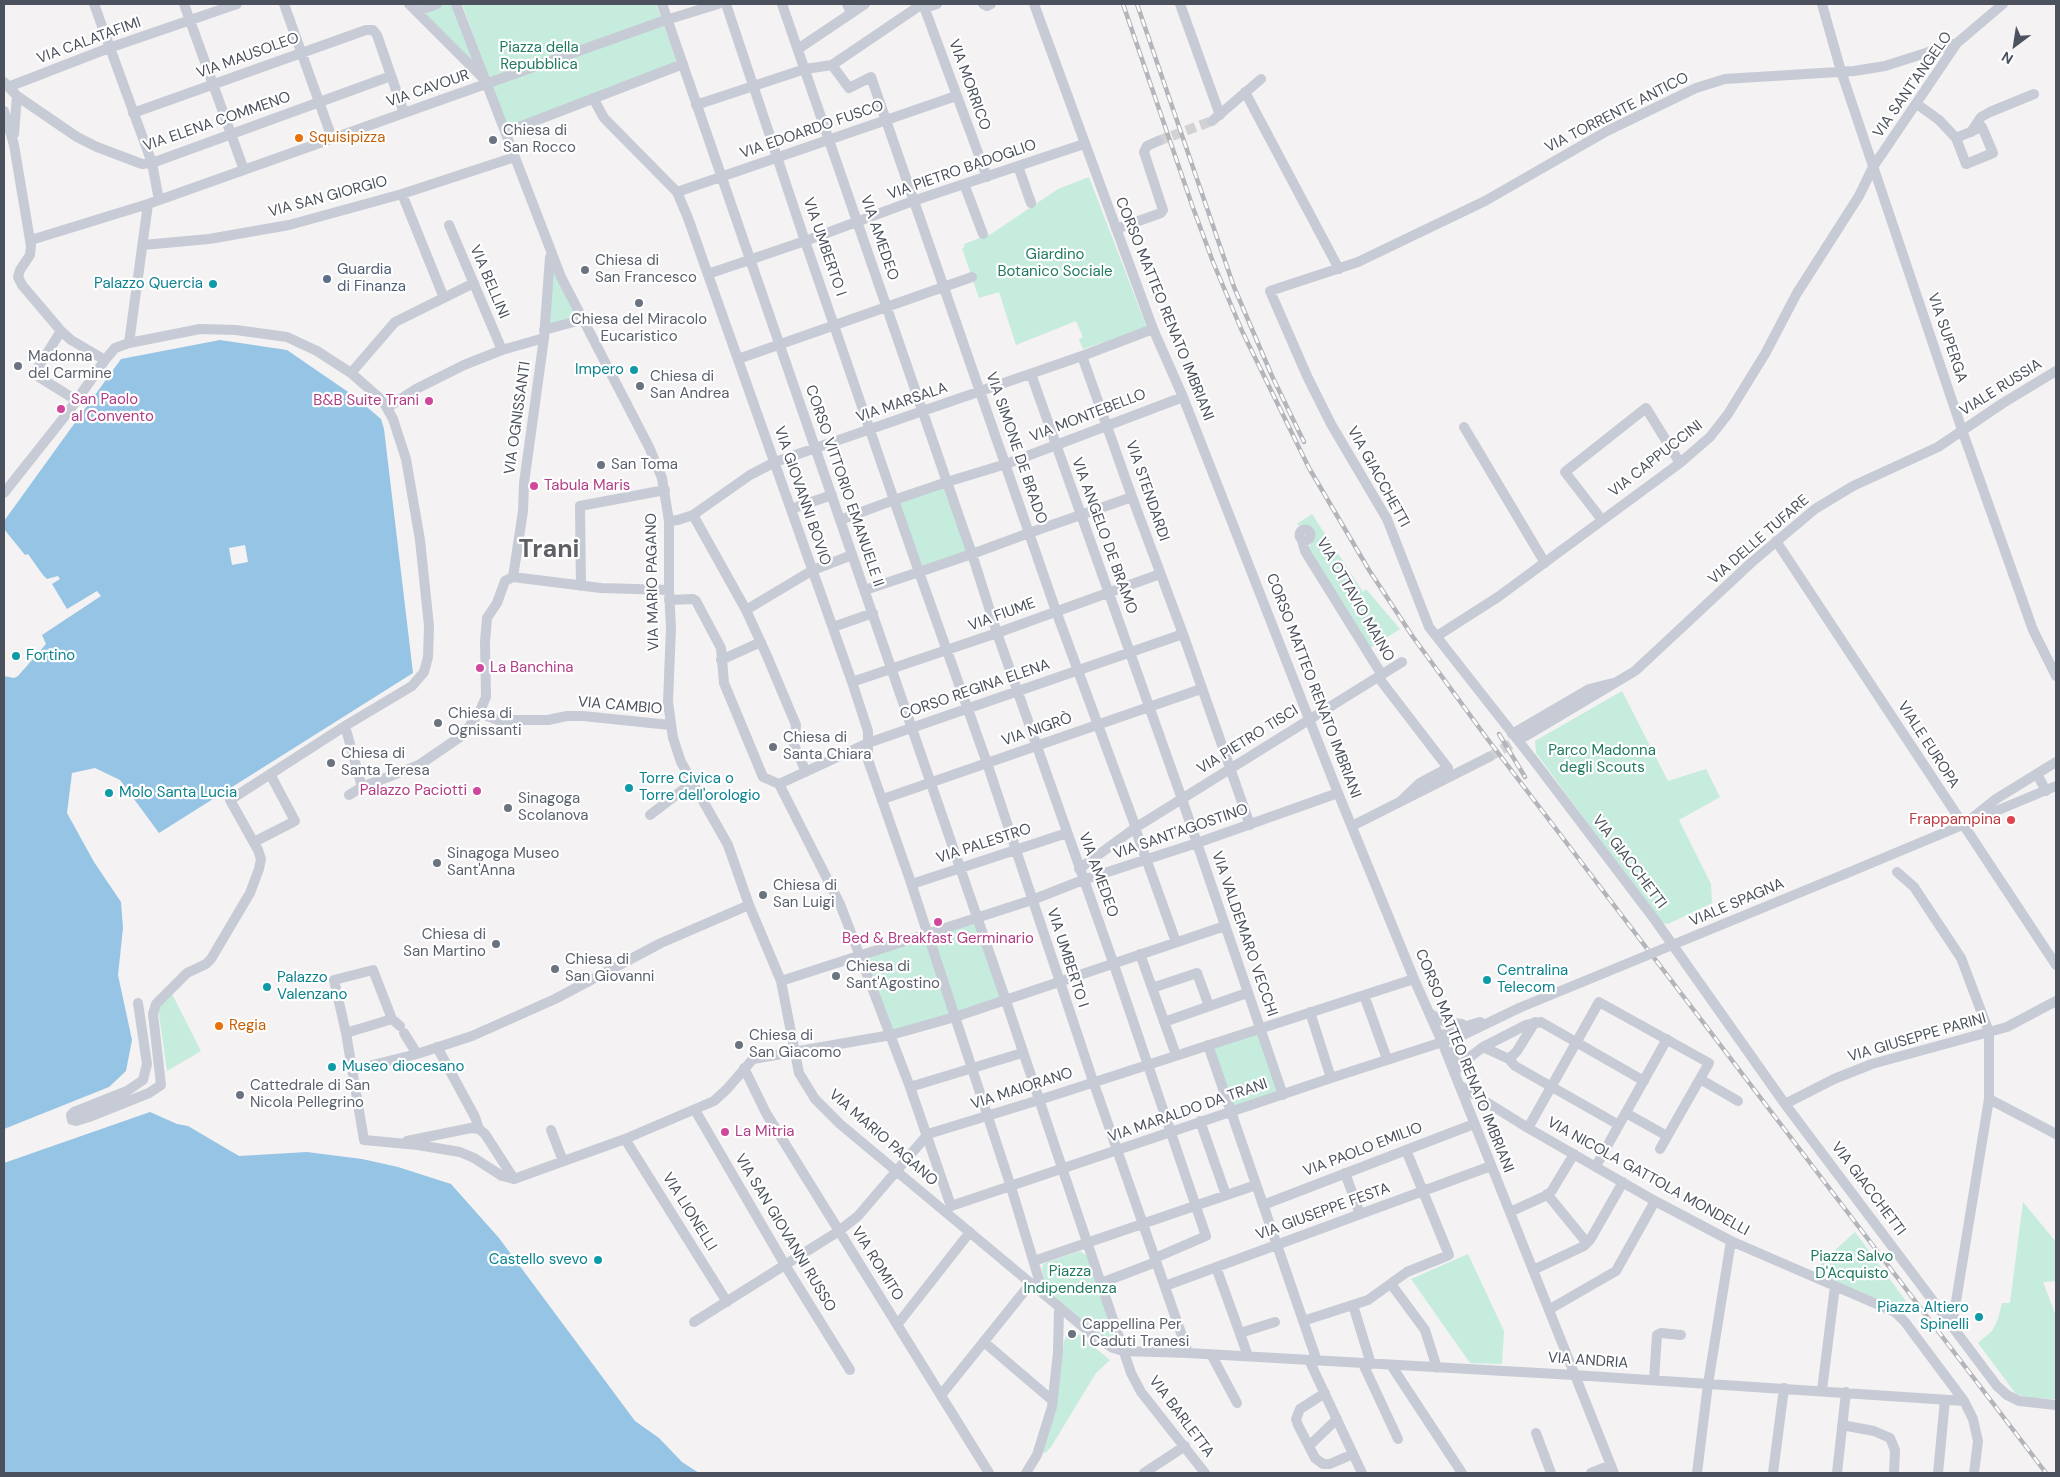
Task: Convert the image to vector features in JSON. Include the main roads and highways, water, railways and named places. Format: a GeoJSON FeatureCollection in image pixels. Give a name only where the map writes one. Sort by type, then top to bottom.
{"type":"FeatureCollection","features":[{"type":"Feature","properties":{"kind":"water"},"geometry":{"type":"Polygon","coordinates":[[[220,340],[287,350],[354,396],[381,419],[384,429],[413,673],[159,833],[120,780],[95,768],[72,773],[67,813],[94,862],[121,902],[123,928],[118,975],[132,1040],[126,1071],[109,1087],[4,1129],[4,676],[14,678],[18,676],[46,644],[42,635],[101,596],[97,591],[67,609],[52,584],[60,579],[58,576],[47,579],[43,575],[28,554],[25,555],[4,529],[4,521],[121,359],[220,340]]]}},
{"type":"Feature","properties":{"kind":"water"},"geometry":{"type":"Polygon","coordinates":[[[150,1112],[177,1124],[188,1126],[239,1156],[307,1152],[362,1159],[398,1167],[451,1184],[499,1238],[635,1421],[659,1438],[682,1462],[699,1473],[4,1473],[4,1163],[150,1112]]]}},
{"type":"Feature","properties":{"kind":"tunnel"},"geometry":{"type":"LineString","coordinates":[[1158,141],[1212,121]]}},
{"type":"Feature","properties":{"kind":"tunnel"},"geometry":{"type":"LineString","coordinates":[[1489,757],[1525,736]]}},
{"type":"Feature","properties":{"kind":"railway"},"geometry":{"type":"LineString","coordinates":[[1123,4],[1192,205],[1213,262],[1242,331],[1309,468],[1369,570],[1413,637],[1486,737],[2046,1473]]}},
{"type":"Feature","properties":{"kind":"railway"},"geometry":{"type":"LineString","coordinates":[[1137,4],[1234,287],[1272,376],[1304,442]]}},
{"type":"Feature","properties":{"kind":"railway"},"geometry":{"type":"LineString","coordinates":[[1499,734],[1525,777]]}},
{"type":"Feature","properties":{"kind":"place","name":"Squisipizza"},"geometry":{"type":"Point","coordinates":[299,138]}},
{"type":"Feature","properties":{"kind":"place","name":"Chiesa di San Rocco"},"geometry":{"type":"Point","coordinates":[493,140]}},
{"type":"Feature","properties":{"kind":"place","name":"Chiesa di San Francesco"},"geometry":{"type":"Point","coordinates":[585,270]}},
{"type":"Feature","properties":{"kind":"place","name":"Guardia di Finanza"},"geometry":{"type":"Point","coordinates":[327,279]}},
{"type":"Feature","properties":{"kind":"place","name":"Palazzo Quercia"},"geometry":{"type":"Point","coordinates":[213,284]}},
{"type":"Feature","properties":{"kind":"place","name":"Chiesa del Miracolo Eucaristico"},"geometry":{"type":"Point","coordinates":[639,303]}},
{"type":"Feature","properties":{"kind":"place","name":"Madonna del Carmine"},"geometry":{"type":"Point","coordinates":[18,366]}},
{"type":"Feature","properties":{"kind":"place","name":"Impero"},"geometry":{"type":"Point","coordinates":[634,370]}},
{"type":"Feature","properties":{"kind":"place","name":"Chiesa di San Andrea"},"geometry":{"type":"Point","coordinates":[640,386]}},
{"type":"Feature","properties":{"kind":"place","name":"B&B Suite Trani"},"geometry":{"type":"Point","coordinates":[429,401]}},
{"type":"Feature","properties":{"kind":"place","name":"San Paolo al Convento"},"geometry":{"type":"Point","coordinates":[61,409]}},
{"type":"Feature","properties":{"kind":"place","name":"San Toma"},"geometry":{"type":"Point","coordinates":[601,465]}},
{"type":"Feature","properties":{"kind":"place","name":"Tabula Maris"},"geometry":{"type":"Point","coordinates":[534,486]}},
{"type":"Feature","properties":{"kind":"place","name":"Fortino"},"geometry":{"type":"Point","coordinates":[16,656]}},
{"type":"Feature","properties":{"kind":"place","name":"La Banchina"},"geometry":{"type":"Point","coordinates":[480,668]}},
{"type":"Feature","properties":{"kind":"place","name":"Chiesa di Ognissanti"},"geometry":{"type":"Point","coordinates":[438,723]}},
{"type":"Feature","properties":{"kind":"place","name":"Chiesa di Santa Chiara"},"geometry":{"type":"Point","coordinates":[773,747]}},
{"type":"Feature","properties":{"kind":"place","name":"Chiesa di Santa Teresa"},"geometry":{"type":"Point","coordinates":[331,763]}},
{"type":"Feature","properties":{"kind":"place","name":"Torre Civica o Torre dell'orologio"},"geometry":{"type":"Point","coordinates":[629,788]}},
{"type":"Feature","properties":{"kind":"place","name":"Palazzo Paciotti"},"geometry":{"type":"Point","coordinates":[477,791]}},
{"type":"Feature","properties":{"kind":"place","name":"Molo Santa Lucia"},"geometry":{"type":"Point","coordinates":[109,793]}},
{"type":"Feature","properties":{"kind":"place","name":"Sinagoga Scolanova"},"geometry":{"type":"Point","coordinates":[508,808]}},
{"type":"Feature","properties":{"kind":"place","name":"Frappampina"},"geometry":{"type":"Point","coordinates":[2011,820]}},
{"type":"Feature","properties":{"kind":"place","name":"Sinagoga Museo Sant'Anna"},"geometry":{"type":"Point","coordinates":[437,863]}},
{"type":"Feature","properties":{"kind":"place","name":"Chiesa di San Luigi"},"geometry":{"type":"Point","coordinates":[763,895]}},
{"type":"Feature","properties":{"kind":"place","name":"Bed & Breakfast Germinario"},"geometry":{"type":"Point","coordinates":[938,922]}},
{"type":"Feature","properties":{"kind":"place","name":"Chiesa di San Martino"},"geometry":{"type":"Point","coordinates":[496,944]}},
{"type":"Feature","properties":{"kind":"place","name":"Chiesa di San Giovanni"},"geometry":{"type":"Point","coordinates":[555,969]}},
{"type":"Feature","properties":{"kind":"place","name":"Chiesa di Sant'Agostino"},"geometry":{"type":"Point","coordinates":[836,976]}},
{"type":"Feature","properties":{"kind":"place","name":"Centralina Telecom"},"geometry":{"type":"Point","coordinates":[1487,980]}},
{"type":"Feature","properties":{"kind":"place","name":"Palazzo Valenzano"},"geometry":{"type":"Point","coordinates":[267,987]}},
{"type":"Feature","properties":{"kind":"place","name":"Regia"},"geometry":{"type":"Point","coordinates":[219,1026]}},
{"type":"Feature","properties":{"kind":"place","name":"Chiesa di San Giacomo"},"geometry":{"type":"Point","coordinates":[739,1045]}},
{"type":"Feature","properties":{"kind":"place","name":"Museo diocesano"},"geometry":{"type":"Point","coordinates":[332,1067]}},
{"type":"Feature","properties":{"kind":"place","name":"Cattedrale di San Nicola Pellegrino"},"geometry":{"type":"Point","coordinates":[240,1095]}},
{"type":"Feature","properties":{"kind":"place","name":"La Mitria"},"geometry":{"type":"Point","coordinates":[725,1132]}},
{"type":"Feature","properties":{"kind":"place","name":"Castello svevo"},"geometry":{"type":"Point","coordinates":[598,1260]}},
{"type":"Feature","properties":{"kind":"place","name":"Piazza Altiero Spinelli"},"geometry":{"type":"Point","coordinates":[1979,1317]}},
{"type":"Feature","properties":{"kind":"place","name":"Cappellina Per I Caduti Tranesi"},"geometry":{"type":"Point","coordinates":[1072,1334]}},
{"type":"Feature","properties":{"kind":"district","name":"Trani"},"geometry":{"type":"Point","coordinates":[549,550]}},
{"type":"Feature","properties":{"kind":"park label","name":"Piazza della Repubblica"},"geometry":{"type":"Point","coordinates":[539,56]}},
{"type":"Feature","properties":{"kind":"park label","name":"Giardino Botanico Sociale"},"geometry":{"type":"Point","coordinates":[1055,264]}},
{"type":"Feature","properties":{"kind":"park label","name":"Parco Madonna degli Scouts"},"geometry":{"type":"Point","coordinates":[1602,760]}},
{"type":"Feature","properties":{"kind":"park label","name":"Piazza Salvo D'Acquisto"},"geometry":{"type":"Point","coordinates":[1852,1266]}},
{"type":"Feature","properties":{"kind":"park label","name":"Piazza Indipendenza"},"geometry":{"type":"Point","coordinates":[1070,1280]}}]}
